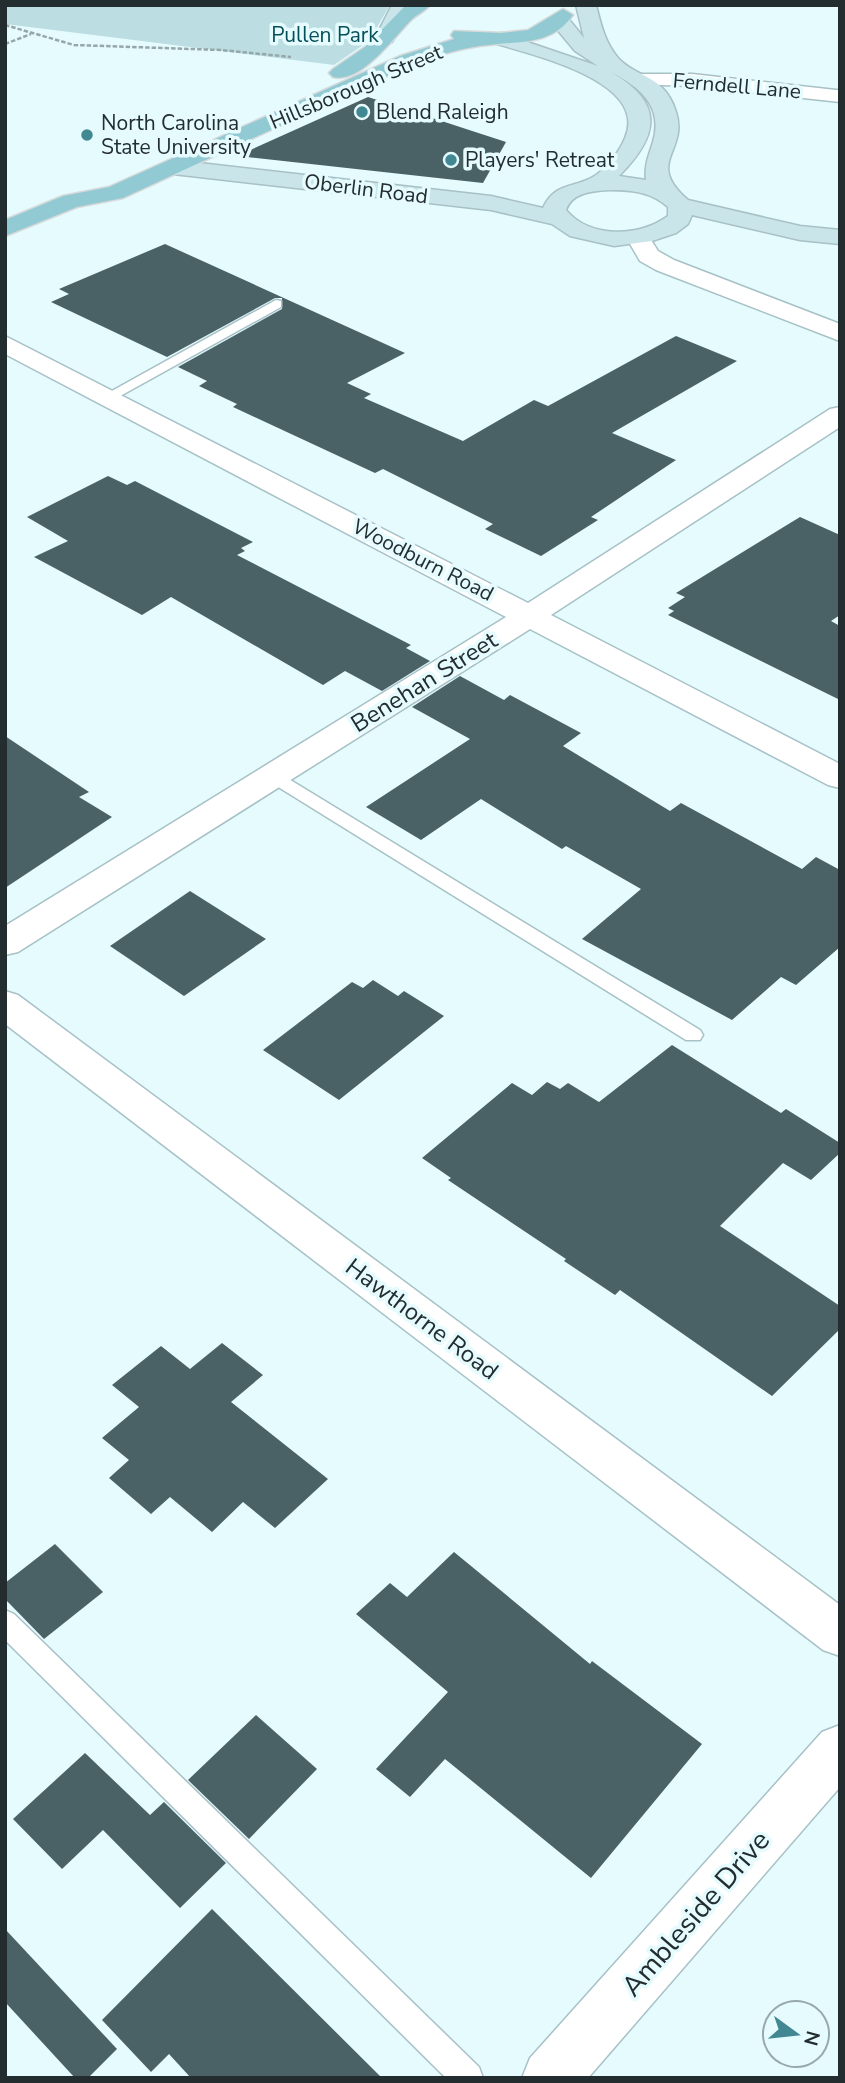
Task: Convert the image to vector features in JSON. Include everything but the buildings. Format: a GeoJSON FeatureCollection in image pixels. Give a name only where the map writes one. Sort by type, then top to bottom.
{"type":"FeatureCollection","features":[{"type":"Feature","properties":{"kind":"main road"},"geometry":{"type":"LineString","coordinates":[[385,38],[402,5]]}},
{"type":"Feature","properties":{"kind":"main road"},"geometry":{"type":"LineString","coordinates":[[423,5],[423,18],[435,27],[494,39],[603,75],[632,95],[643,117],[634,144],[622,163],[599,184]]}},
{"type":"Feature","properties":{"kind":"main road","name":"Hillsborough Street"},"geometry":{"type":"LineString","coordinates":[[71,201],[90,185],[329,80],[353,65],[385,38],[407,13],[423,5]]}},
{"type":"Feature","properties":{"kind":"main road"},"geometry":{"type":"LineString","coordinates":[[586,5],[595,40],[617,69]]}},
{"type":"Feature","properties":{"kind":"main road"},"geometry":{"type":"LineString","coordinates":[[564,12],[566,33],[579,45],[638,79],[656,94],[670,123],[654,172],[658,185],[672,199],[680,219],[664,231]]}},
{"type":"Feature","properties":{"kind":"main road","name":"Hillsborough Street"},"geometry":{"type":"LineString","coordinates":[[5,229],[71,201],[115,193],[407,60],[442,48],[537,33],[564,12]]}},
{"type":"Feature","properties":{"kind":"main road","name":"Oberlin Road"},"geometry":{"type":"LineString","coordinates":[[173,167],[491,203],[558,218],[566,225],[593,235],[638,237],[664,231]]}},
{"type":"Feature","properties":{"kind":"main road"},"geometry":{"type":"LineString","coordinates":[[558,218],[554,211],[561,197],[599,184],[634,184],[672,199],[800,233]]}},
{"type":"Feature","properties":{"kind":"main road"},"geometry":{"type":"LineString","coordinates":[[664,231],[800,233],[840,237]]}},
{"type":"Feature","properties":{"kind":"street","name":"Ferndell Lane"},"geometry":{"type":"LineString","coordinates":[[638,79],[692,80],[836,96]]}},
{"type":"Feature","properties":{"kind":"street"},"geometry":{"type":"LineString","coordinates":[[638,237],[654,260],[840,333]]}},
{"type":"Feature","properties":{"kind":"street","name":"Woodburn Road"},"geometry":{"type":"LineString","coordinates":[[5,344],[840,778]]}},
{"type":"Feature","properties":{"kind":"street","name":"Benehan Street"},"geometry":{"type":"LineString","coordinates":[[5,943],[530,615],[840,415]]}},
{"type":"Feature","properties":{"kind":"street","name":"Hawthorne Road"},"geometry":{"type":"LineString","coordinates":[[5,1004],[840,1634]]}},
{"type":"Feature","properties":{"kind":"street","name":"Ambleside Drive"},"geometry":{"type":"LineString","coordinates":[[550,2078],[840,1749]]}},
{"type":"Feature","properties":{"kind":"lane"},"geometry":{"type":"LineString","coordinates":[[108,397],[276,304]]}},
{"type":"Feature","properties":{"kind":"lane"},"geometry":{"type":"LineString","coordinates":[[274,776],[693,1035]]}},
{"type":"Feature","properties":{"kind":"lane"},"geometry":{"type":"LineString","coordinates":[[5,1622],[468,2078]]}},
{"type":"Feature","properties":{"kind":"path"},"geometry":{"type":"LineString","coordinates":[[5,25],[58,43],[208,49],[291,57]]}},
{"type":"Feature","properties":{"kind":"path"},"geometry":{"type":"LineString","coordinates":[[5,44],[31,33]]}},
{"type":"Feature","properties":{"kind":"green space","name":"Pullen Park"},"geometry":{"type":"Polygon","coordinates":[[[5,5],[390,5],[369,41],[334,65],[5,24],[5,5]]]}},
{"type":"Feature","properties":{"kind":"place","name":"Blend Raleigh"},"geometry":{"type":"Point","coordinates":[362,112]}},
{"type":"Feature","properties":{"kind":"place","name":"North Carolina State University"},"geometry":{"type":"Point","coordinates":[87,135]}},
{"type":"Feature","properties":{"kind":"place","name":"Players' Retreat"},"geometry":{"type":"Point","coordinates":[451,160]}}]}
